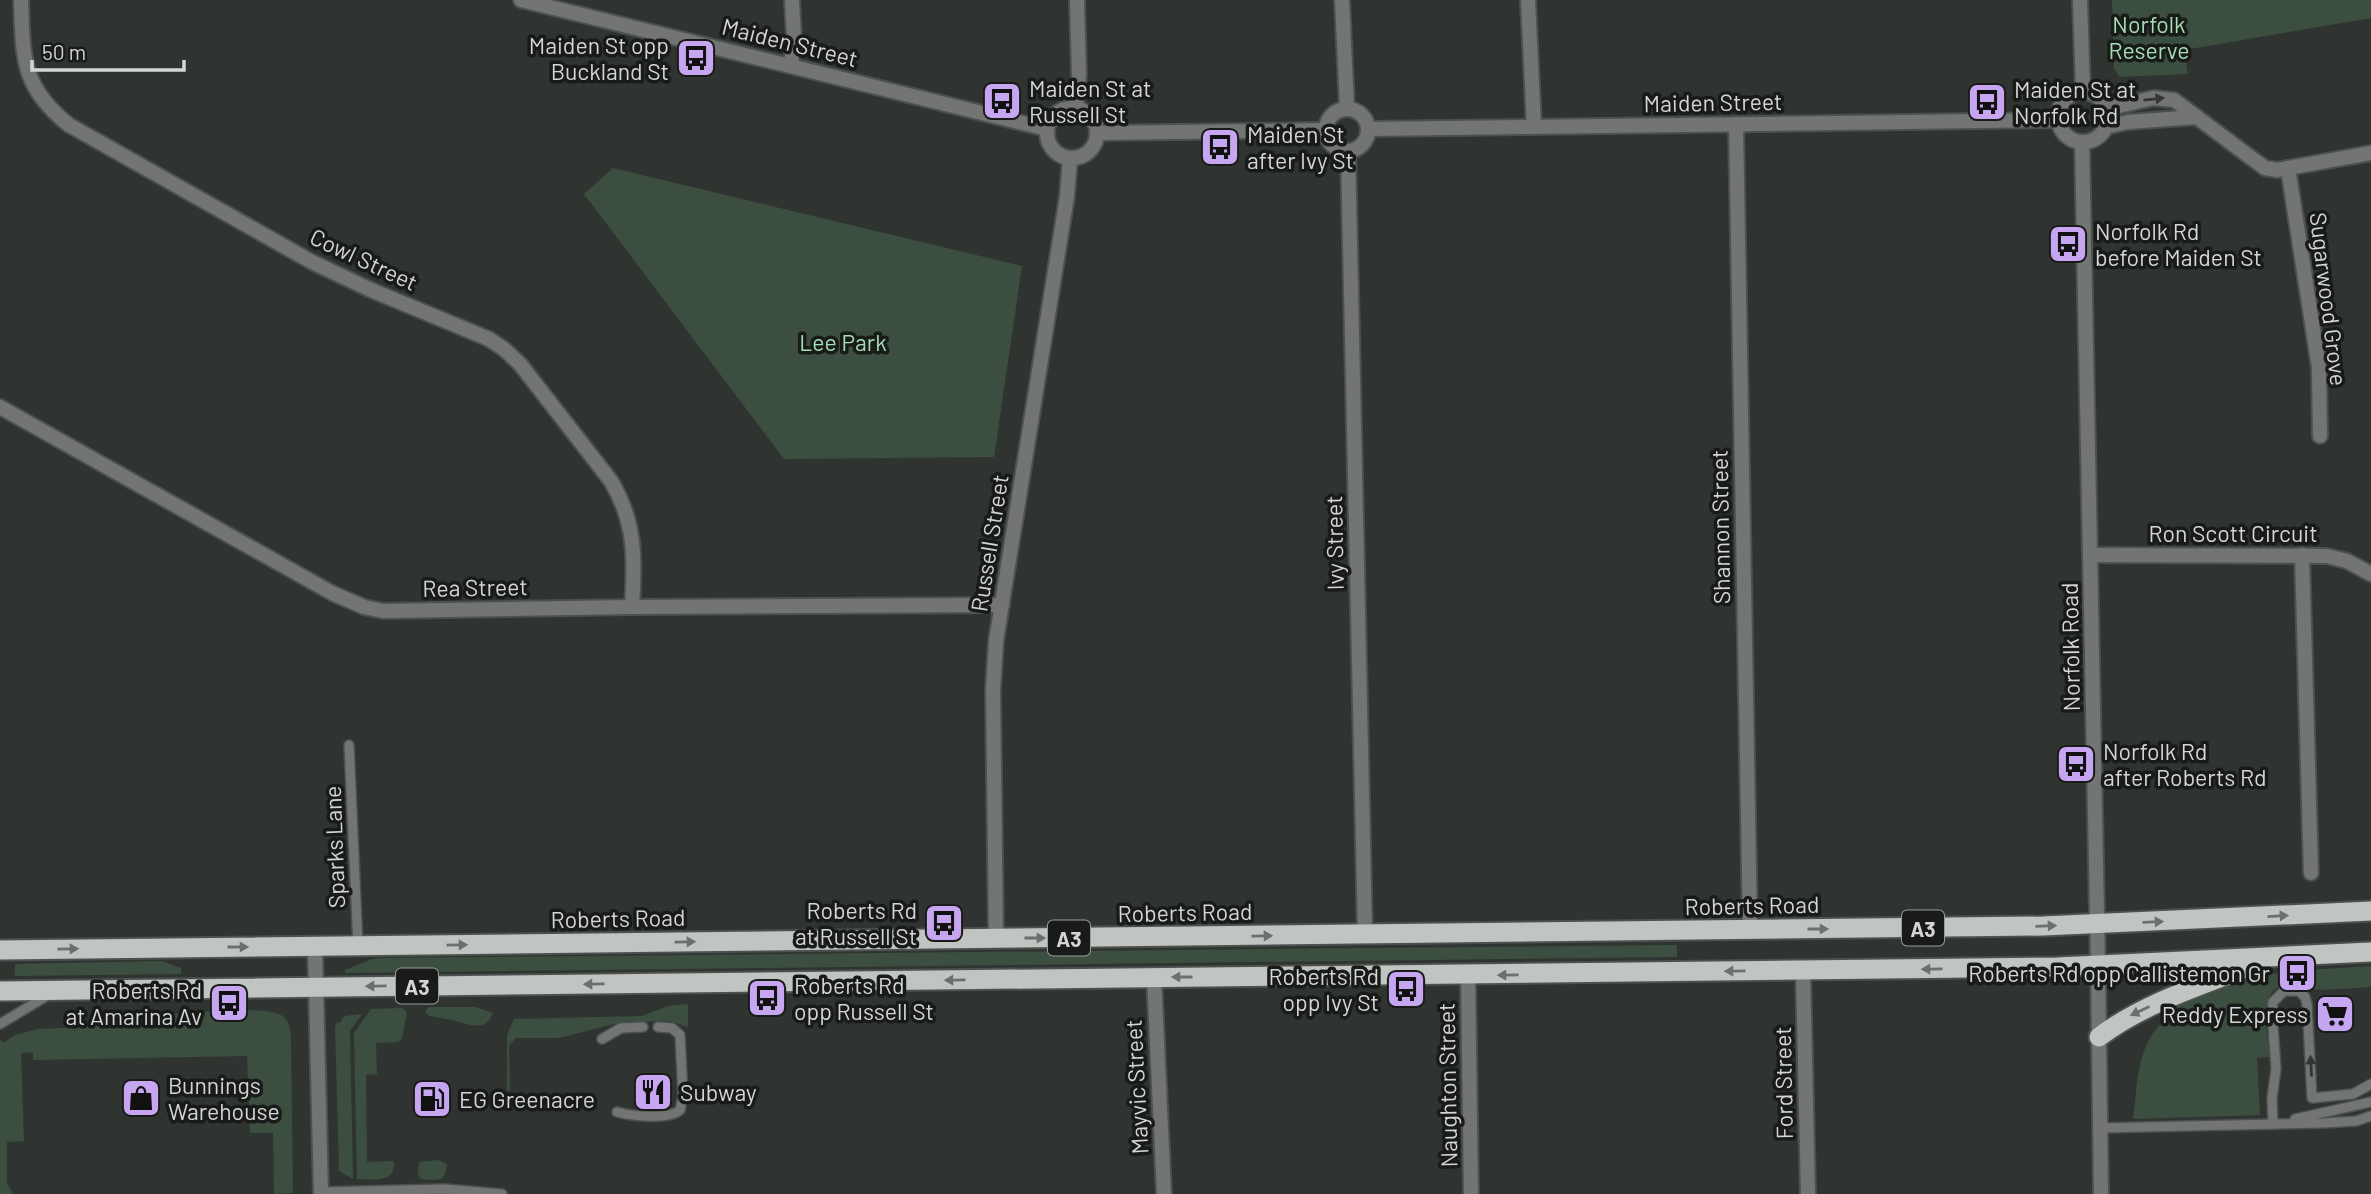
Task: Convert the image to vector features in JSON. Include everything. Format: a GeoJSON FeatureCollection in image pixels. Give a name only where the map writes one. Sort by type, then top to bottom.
{"type":"FeatureCollection","features":[{"type":"Feature","properties":{"kind":"highway","name":"Roberts Road"},"geometry":{"type":"LineString","coordinates":[[0,950],[2096,924],[2371,911]]}},
{"type":"Feature","properties":{"kind":"highway","name":"A3"},"geometry":{"type":"LineString","coordinates":[[0,991],[1803,970],[2098,965],[2371,952]]}},
{"type":"Feature","properties":{"kind":"highway"},"geometry":{"type":"LineString","coordinates":[[2099,1037],[2148,1007],[2271,958]]}},
{"type":"Feature","properties":{"kind":"street","name":"Cowl Street"},"geometry":{"type":"LineString","coordinates":[[21,0],[26,68],[43,100],[69,125],[312,262],[371,290],[489,339],[520,363],[611,481],[622,500],[632,534],[632,607]]}},
{"type":"Feature","properties":{"kind":"street","name":"Maiden Street"},"geometry":{"type":"LineString","coordinates":[[521,0],[1047,129]]}},
{"type":"Feature","properties":{"kind":"street"},"geometry":{"type":"LineString","coordinates":[[791,65],[794,38],[792,0]]}},
{"type":"Feature","properties":{"kind":"street"},"geometry":{"type":"LineString","coordinates":[[1076,108],[1079,75],[1077,0]]}},
{"type":"Feature","properties":{"kind":"street"},"geometry":{"type":"LineString","coordinates":[[1342,0],[1347,108]]}},
{"type":"Feature","properties":{"kind":"street"},"geometry":{"type":"LineString","coordinates":[[1528,0],[1534,127]]}},
{"type":"Feature","properties":{"kind":"street"},"geometry":{"type":"LineString","coordinates":[[2080,0],[2083,92]]}},
{"type":"Feature","properties":{"kind":"street"},"geometry":{"type":"LineString","coordinates":[[2105,127],[2106,110],[2098,97],[2083,92],[2067,97],[2058,111],[2063,132],[2082,142],[2093,139],[2105,127],[2128,122],[2196,117]]}},
{"type":"Feature","properties":{"kind":"street"},"geometry":{"type":"LineString","coordinates":[[2106,110],[2153,98],[2165,98],[2185,106],[2266,168],[2277,170],[2371,153]]}},
{"type":"Feature","properties":{"kind":"street"},"geometry":{"type":"LineString","coordinates":[[1076,108],[1090,115],[1097,133],[1095,143],[1089,151],[1080,157],[1070,158],[1052,149],[1047,129],[1057,112],[1076,108]]}},
{"type":"Feature","properties":{"kind":"street"},"geometry":{"type":"LineString","coordinates":[[1347,108],[1359,112],[1367,122],[1368,129],[1368,136],[1360,146],[1348,151],[1330,143],[1326,130],[1330,117],[1347,108]]}},
{"type":"Feature","properties":{"kind":"street","name":"Maiden Street"},"geometry":{"type":"LineString","coordinates":[[1368,129],[2058,120]]}},
{"type":"Feature","properties":{"kind":"street","name":"Shannon Street"},"geometry":{"type":"LineString","coordinates":[[1736,124],[1750,929]]}},
{"type":"Feature","properties":{"kind":"street"},"geometry":{"type":"LineString","coordinates":[[1097,133],[1326,130]]}},
{"type":"Feature","properties":{"kind":"street","name":"Norfolk Road"},"geometry":{"type":"LineString","coordinates":[[2082,142],[2101,1194]]}},
{"type":"Feature","properties":{"kind":"street","name":"Ivy Street"},"geometry":{"type":"LineString","coordinates":[[1348,151],[1365,935]]}},
{"type":"Feature","properties":{"kind":"street","name":"Russell Street"},"geometry":{"type":"LineString","coordinates":[[996,938],[993,690],[996,641],[1065,209],[1070,158]]}},
{"type":"Feature","properties":{"kind":"street","name":"Sugarwood Grove"},"geometry":{"type":"LineString","coordinates":[[2288,168],[2319,368],[2320,436]]}},
{"type":"Feature","properties":{"kind":"street","name":"Rea Street"},"geometry":{"type":"LineString","coordinates":[[0,407],[332,593],[364,607],[383,611],[1002,605]]}},
{"type":"Feature","properties":{"kind":"street","name":"Ron Scott Circuit"},"geometry":{"type":"LineString","coordinates":[[2091,555],[2335,557],[2371,574]]}},
{"type":"Feature","properties":{"kind":"street"},"geometry":{"type":"LineString","coordinates":[[2302,555],[2311,873]]}},
{"type":"Feature","properties":{"kind":"street"},"geometry":{"type":"LineString","coordinates":[[315,947],[321,1193]]}},
{"type":"Feature","properties":{"kind":"street","name":"Ford Street"},"geometry":{"type":"LineString","coordinates":[[1803,970],[1808,1194]]}},
{"type":"Feature","properties":{"kind":"street","name":"Naughton Street"},"geometry":{"type":"LineString","coordinates":[[1468,975],[1471,1194]]}},
{"type":"Feature","properties":{"kind":"street","name":"Mayvic Street"},"geometry":{"type":"LineString","coordinates":[[1154,977],[1164,1194]]}},
{"type":"Feature","properties":{"kind":"lane","name":"Sparks Lane"},"geometry":{"type":"LineString","coordinates":[[349,746],[358,946]]}},
{"type":"Feature","properties":{"kind":"lane"},"geometry":{"type":"LineString","coordinates":[[0,1024],[58,990]]}},
{"type":"Feature","properties":{"kind":"lane"},"geometry":{"type":"LineString","coordinates":[[2273,1124],[2272,1098],[2276,1069],[2272,1012],[2273,1002],[2284,991],[2300,991],[2307,1004],[2312,1098],[2353,1094],[2371,1084]]}},
{"type":"Feature","properties":{"kind":"lane"},"geometry":{"type":"LineString","coordinates":[[602,1039],[621,1028],[643,1027]]}},
{"type":"Feature","properties":{"kind":"lane"},"geometry":{"type":"LineString","coordinates":[[617,1112],[629,1116],[670,1115],[680,1110],[683,1097],[680,1035],[672,1027],[658,1027]]}},
{"type":"Feature","properties":{"kind":"lane"},"geometry":{"type":"LineString","coordinates":[[2273,1124],[2371,1102]]}},
{"type":"Feature","properties":{"kind":"lane"},"geometry":{"type":"LineString","coordinates":[[2100,1128],[2356,1121],[2371,1116]]}},
{"type":"Feature","properties":{"kind":"lane"},"geometry":{"type":"LineString","coordinates":[[321,1193],[445,1189],[502,1194]]}},
{"type":"Feature","properties":{"kind":"green space","name":"Norfolk Reserve"},"geometry":{"type":"Polygon","coordinates":[[[2112,0],[2371,0],[2371,18],[2184,50],[2188,74],[2120,77],[2114,69],[2112,0]]]}},
{"type":"Feature","properties":{"kind":"green space","name":"Lee Park"},"geometry":{"type":"Polygon","coordinates":[[[613,168],[1022,266],[994,457],[784,459],[584,194],[613,168]]]}},
{"type":"Feature","properties":{"kind":"green space"},"geometry":{"type":"Polygon","coordinates":[[[1677,945],[1677,957],[345,973],[345,970],[372,959],[382,958],[1677,945]]]}},
{"type":"Feature","properties":{"kind":"green space"},"geometry":{"type":"Polygon","coordinates":[[[162,961],[181,968],[181,974],[15,976],[15,964],[162,961]]]}},
{"type":"Feature","properties":{"kind":"green space"},"geometry":{"type":"Polygon","coordinates":[[[2371,966],[2371,987],[2325,990],[2282,986],[2274,990],[2269,997],[2266,1017],[2270,1057],[2257,1058],[2260,1115],[2133,1119],[2143,1053],[2148,1041],[2165,1020],[2158,1009],[2253,977],[2292,971],[2371,966]]]}},
{"type":"Feature","properties":{"kind":"green space"},"geometry":{"type":"Polygon","coordinates":[[[688,1004],[688,1027],[669,1021],[622,1022],[559,1038],[516,1038],[509,1045],[510,1091],[507,1091],[507,1035],[514,1019],[642,1016],[668,1006],[688,1004]]]}},
{"type":"Feature","properties":{"kind":"green space"},"geometry":{"type":"Polygon","coordinates":[[[429,1007],[476,1007],[493,1013],[487,1022],[474,1025],[430,1016],[426,1014],[429,1007]]]}},
{"type":"Feature","properties":{"kind":"green space"},"geometry":{"type":"Polygon","coordinates":[[[402,1008],[407,1012],[402,1039],[398,1042],[376,1043],[377,1074],[366,1075],[367,1162],[394,1161],[394,1168],[391,1174],[382,1179],[357,1179],[354,1033],[371,1009],[402,1008]]]}},
{"type":"Feature","properties":{"kind":"green space"},"geometry":{"type":"Polygon","coordinates":[[[224,1010],[274,1013],[281,1015],[288,1024],[291,1038],[293,1193],[274,1194],[273,1133],[250,1133],[247,1056],[33,1060],[33,1052],[21,1053],[24,1141],[7,1142],[7,1183],[13,1194],[0,1194],[0,1039],[3,1043],[15,1035],[38,1029],[63,1028],[127,1017],[224,1010]]]}},
{"type":"Feature","properties":{"kind":"green space"},"geometry":{"type":"Polygon","coordinates":[[[362,1014],[350,1031],[353,1179],[339,1171],[335,1027],[344,1016],[362,1014]]]}},
{"type":"Feature","properties":{"kind":"green space"},"geometry":{"type":"Polygon","coordinates":[[[439,1160],[447,1164],[443,1178],[420,1179],[419,1162],[439,1160]]]}},
{"type":"Feature","properties":{"kind":"place","name":"Maiden St opp Buckland St"},"geometry":{"type":"Point","coordinates":[696,58]}},
{"type":"Feature","properties":{"kind":"place","name":"Maiden St at Russell St"},"geometry":{"type":"Point","coordinates":[1002,101]}},
{"type":"Feature","properties":{"kind":"place","name":"Maiden St at Norfolk Rd"},"geometry":{"type":"Point","coordinates":[1987,102]}},
{"type":"Feature","properties":{"kind":"place","name":"Maiden St after Ivy St"},"geometry":{"type":"Point","coordinates":[1220,147]}},
{"type":"Feature","properties":{"kind":"place","name":"Norfolk Rd before Maiden St"},"geometry":{"type":"Point","coordinates":[2068,244]}},
{"type":"Feature","properties":{"kind":"place","name":"Norfolk Rd after Roberts Rd"},"geometry":{"type":"Point","coordinates":[2076,764]}},
{"type":"Feature","properties":{"kind":"place","name":"Roberts Rd at Russell St"},"geometry":{"type":"Point","coordinates":[944,923]}},
{"type":"Feature","properties":{"kind":"place","name":"Roberts Rd opp Callistemon Gr"},"geometry":{"type":"Point","coordinates":[2297,973]}},
{"type":"Feature","properties":{"kind":"place","name":"Roberts Rd opp Ivy St"},"geometry":{"type":"Point","coordinates":[1406,989]}},
{"type":"Feature","properties":{"kind":"place","name":"Roberts Rd opp Russell St"},"geometry":{"type":"Point","coordinates":[767,998]}},
{"type":"Feature","properties":{"kind":"place","name":"Roberts Rd at Amarina Av"},"geometry":{"type":"Point","coordinates":[229,1003]}},
{"type":"Feature","properties":{"kind":"place","name":"Reddy Express"},"geometry":{"type":"Point","coordinates":[2335,1014]}},
{"type":"Feature","properties":{"kind":"place","name":"Subway"},"geometry":{"type":"Point","coordinates":[653,1092]}},
{"type":"Feature","properties":{"kind":"place","name":"Bunnings Warehouse"},"geometry":{"type":"Point","coordinates":[141,1098]}},
{"type":"Feature","properties":{"kind":"place","name":"EG Greenacre"},"geometry":{"type":"Point","coordinates":[432,1099]}}]}
